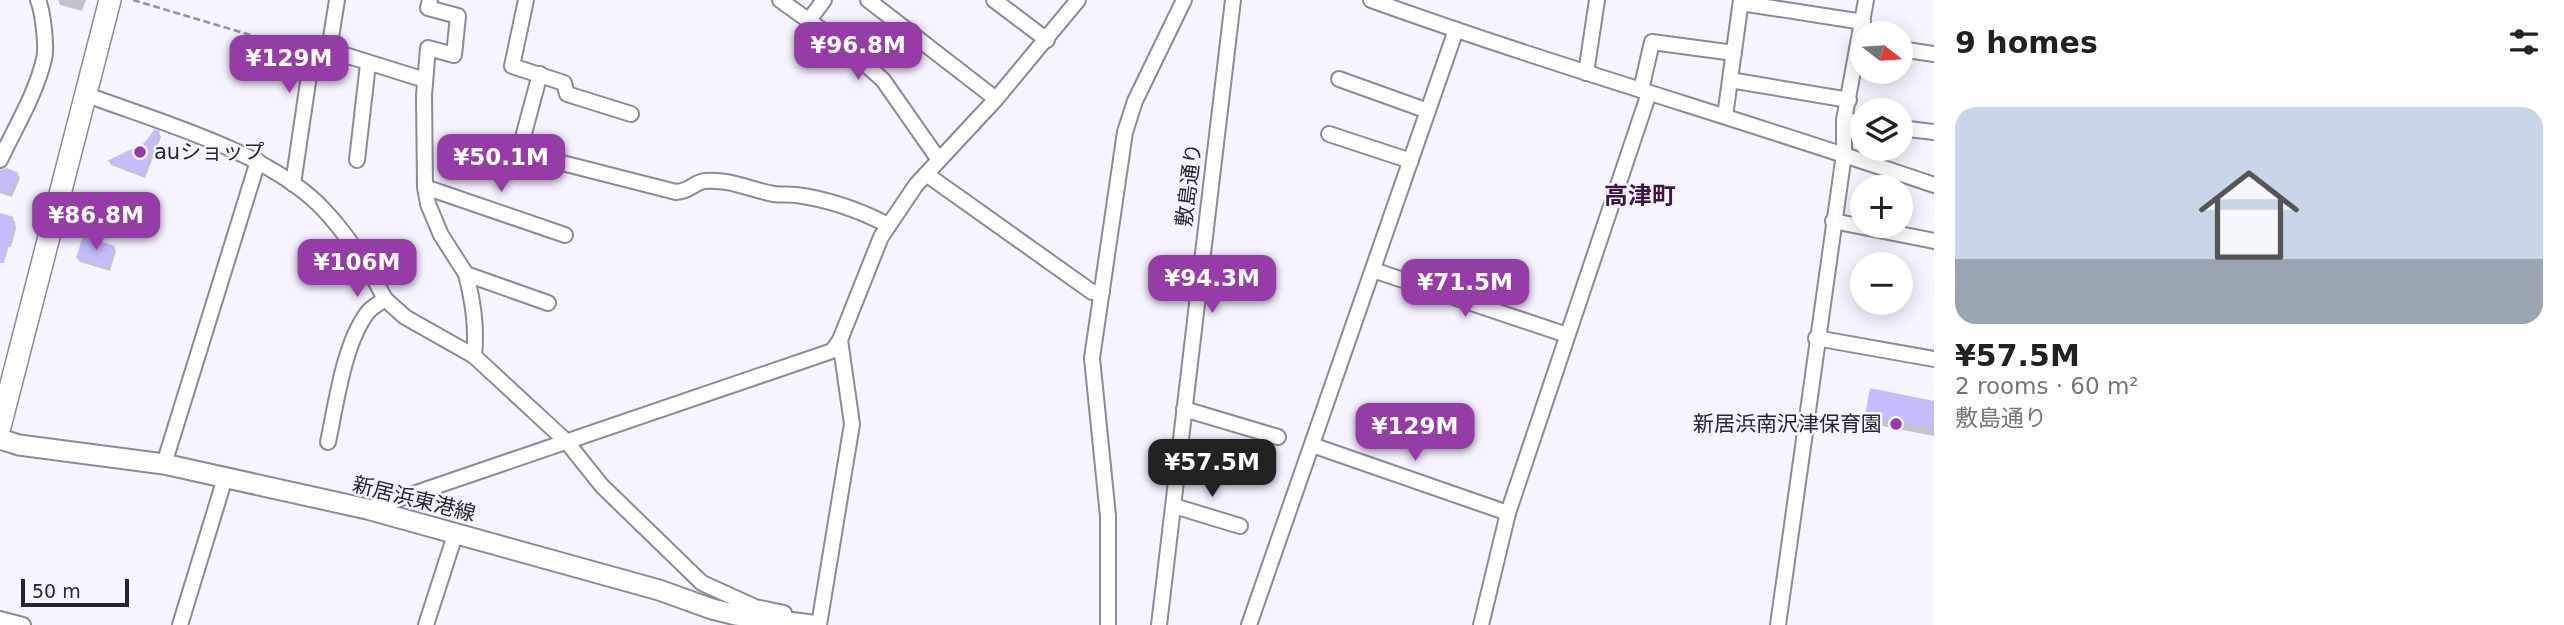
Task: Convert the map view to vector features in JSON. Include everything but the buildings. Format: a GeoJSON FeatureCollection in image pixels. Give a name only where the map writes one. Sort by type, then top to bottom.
{"type":"FeatureCollection","features":[{"type":"Feature","properties":{"kind":"main road"},"geometry":{"type":"LineString","coordinates":[[0,427],[110,0]]}},
{"type":"Feature","properties":{"kind":"main road","name":"新居浜東港線"},"geometry":{"type":"LineString","coordinates":[[0,439],[19,445],[164,464],[367,509],[659,590],[712,609],[736,615],[816,623]]}},
{"type":"Feature","properties":{"kind":"street"},"geometry":{"type":"LineString","coordinates":[[0,160],[35,86],[45,57],[38,0]]}},
{"type":"Feature","properties":{"kind":"street"},"geometry":{"type":"LineString","coordinates":[[329,50],[337,0]]}},
{"type":"Feature","properties":{"kind":"street"},"geometry":{"type":"LineString","coordinates":[[430,0],[428,8],[458,16],[454,55],[428,48],[425,80],[425,187],[428,204],[441,235],[466,274],[474,313],[474,355]]}},
{"type":"Feature","properties":{"kind":"street"},"geometry":{"type":"LineString","coordinates":[[526,0],[512,66],[564,83],[567,94],[631,114]]}},
{"type":"Feature","properties":{"kind":"street"},"geometry":{"type":"LineString","coordinates":[[780,0],[847,48],[883,80],[939,160]]}},
{"type":"Feature","properties":{"kind":"street"},"geometry":{"type":"LineString","coordinates":[[808,20],[824,0]]}},
{"type":"Feature","properties":{"kind":"street"},"geometry":{"type":"LineString","coordinates":[[868,0],[996,99]]}},
{"type":"Feature","properties":{"kind":"street"},"geometry":{"type":"LineString","coordinates":[[994,0],[1046,40]]}},
{"type":"Feature","properties":{"kind":"street"},"geometry":{"type":"LineString","coordinates":[[367,509],[832,351],[840,340],[888,225],[926,173],[996,99],[1079,0]]}},
{"type":"Feature","properties":{"kind":"street"},"geometry":{"type":"LineString","coordinates":[[1108,625],[1108,516],[1092,358],[1125,132],[1135,102],[1184,0]]}},
{"type":"Feature","properties":{"kind":"street","name":"敷島通り"},"geometry":{"type":"LineString","coordinates":[[1159,625],[1233,0]]}},
{"type":"Feature","properties":{"kind":"street"},"geometry":{"type":"LineString","coordinates":[[1371,0],[1393,4],[1456,30],[1934,185]]}},
{"type":"Feature","properties":{"kind":"street"},"geometry":{"type":"LineString","coordinates":[[1587,73],[1597,0]]}},
{"type":"Feature","properties":{"kind":"street"},"geometry":{"type":"LineString","coordinates":[[1863,21],[1866,0]]}},
{"type":"Feature","properties":{"kind":"street"},"geometry":{"type":"LineString","coordinates":[[1725,116],[1741,1],[1857,21]]}},
{"type":"Feature","properties":{"kind":"street"},"geometry":{"type":"LineString","coordinates":[[1250,625],[1456,30]]}},
{"type":"Feature","properties":{"kind":"street"},"geometry":{"type":"LineString","coordinates":[[1481,625],[1508,513],[1645,91],[1652,41],[1734,53]]}},
{"type":"Feature","properties":{"kind":"street"},"geometry":{"type":"LineString","coordinates":[[293,184],[312,55],[329,50],[425,80]]}},
{"type":"Feature","properties":{"kind":"street"},"geometry":{"type":"LineString","coordinates":[[1913,51],[1934,54]]}},
{"type":"Feature","properties":{"kind":"street"},"geometry":{"type":"LineString","coordinates":[[358,160],[368,64]]}},
{"type":"Feature","properties":{"kind":"street"},"geometry":{"type":"LineString","coordinates":[[540,74],[519,152],[676,192],[689,191],[698,182],[708,180],[742,184],[774,194],[797,195],[848,208],[888,225]]}},
{"type":"Feature","properties":{"kind":"street"},"geometry":{"type":"LineString","coordinates":[[1339,79],[1428,111]]}},
{"type":"Feature","properties":{"kind":"street"},"geometry":{"type":"LineString","coordinates":[[1730,80],[1849,100]]}},
{"type":"Feature","properties":{"kind":"street"},"geometry":{"type":"LineString","coordinates":[[1777,625],[1844,154],[1844,120],[1852,84]]}},
{"type":"Feature","properties":{"kind":"street"},"geometry":{"type":"LineString","coordinates":[[87,95],[258,161],[293,184],[324,209],[385,299],[405,317],[474,355],[566,441],[602,486],[702,583],[755,607],[816,623],[852,424],[840,340]]}},
{"type":"Feature","properties":{"kind":"street"},"geometry":{"type":"LineString","coordinates":[[1844,120],[1850,121]]}},
{"type":"Feature","properties":{"kind":"street"},"geometry":{"type":"LineString","coordinates":[[1913,130],[1934,132]]}},
{"type":"Feature","properties":{"kind":"street"},"geometry":{"type":"LineString","coordinates":[[1329,134],[1411,161]]}},
{"type":"Feature","properties":{"kind":"street"},"geometry":{"type":"LineString","coordinates":[[164,464],[258,161]]}},
{"type":"Feature","properties":{"kind":"street"},"geometry":{"type":"LineString","coordinates":[[926,173],[1092,292],[1102,292]]}},
{"type":"Feature","properties":{"kind":"street"},"geometry":{"type":"LineString","coordinates":[[425,187],[565,235]]}},
{"type":"Feature","properties":{"kind":"street"},"geometry":{"type":"LineString","coordinates":[[1833,221],[1934,242]]}},
{"type":"Feature","properties":{"kind":"street"},"geometry":{"type":"LineString","coordinates":[[1373,270],[1567,335]]}},
{"type":"Feature","properties":{"kind":"street"},"geometry":{"type":"LineString","coordinates":[[466,274],[548,303]]}},
{"type":"Feature","properties":{"kind":"street"},"geometry":{"type":"LineString","coordinates":[[328,442],[347,357],[368,313],[385,299]]}},
{"type":"Feature","properties":{"kind":"street"},"geometry":{"type":"LineString","coordinates":[[1816,338],[1934,359]]}},
{"type":"Feature","properties":{"kind":"street"},"geometry":{"type":"LineString","coordinates":[[1184,409],[1278,437]]}},
{"type":"Feature","properties":{"kind":"street"},"geometry":{"type":"LineString","coordinates":[[1312,445],[1508,513]]}},
{"type":"Feature","properties":{"kind":"street"},"geometry":{"type":"LineString","coordinates":[[180,625],[225,478]]}},
{"type":"Feature","properties":{"kind":"street"},"geometry":{"type":"LineString","coordinates":[[1174,506],[1240,526]]}},
{"type":"Feature","properties":{"kind":"street"},"geometry":{"type":"LineString","coordinates":[[426,625],[456,532]]}},
{"type":"Feature","properties":{"kind":"street"},"geometry":{"type":"LineString","coordinates":[[0,619],[23,625]]}},
{"type":"Feature","properties":{"kind":"path"},"geometry":{"type":"LineString","coordinates":[[133,0],[314,54]]}},
{"type":"Feature","properties":{"kind":"place","name":"auショップ"},"geometry":{"type":"Point","coordinates":[140,152]}},
{"type":"Feature","properties":{"kind":"place","name":"新居浜南沢津保育園"},"geometry":{"type":"Point","coordinates":[1896,424]}},
{"type":"Feature","properties":{"kind":"district","name":"高津町"},"geometry":{"type":"Point","coordinates":[1640,196]}}]}
